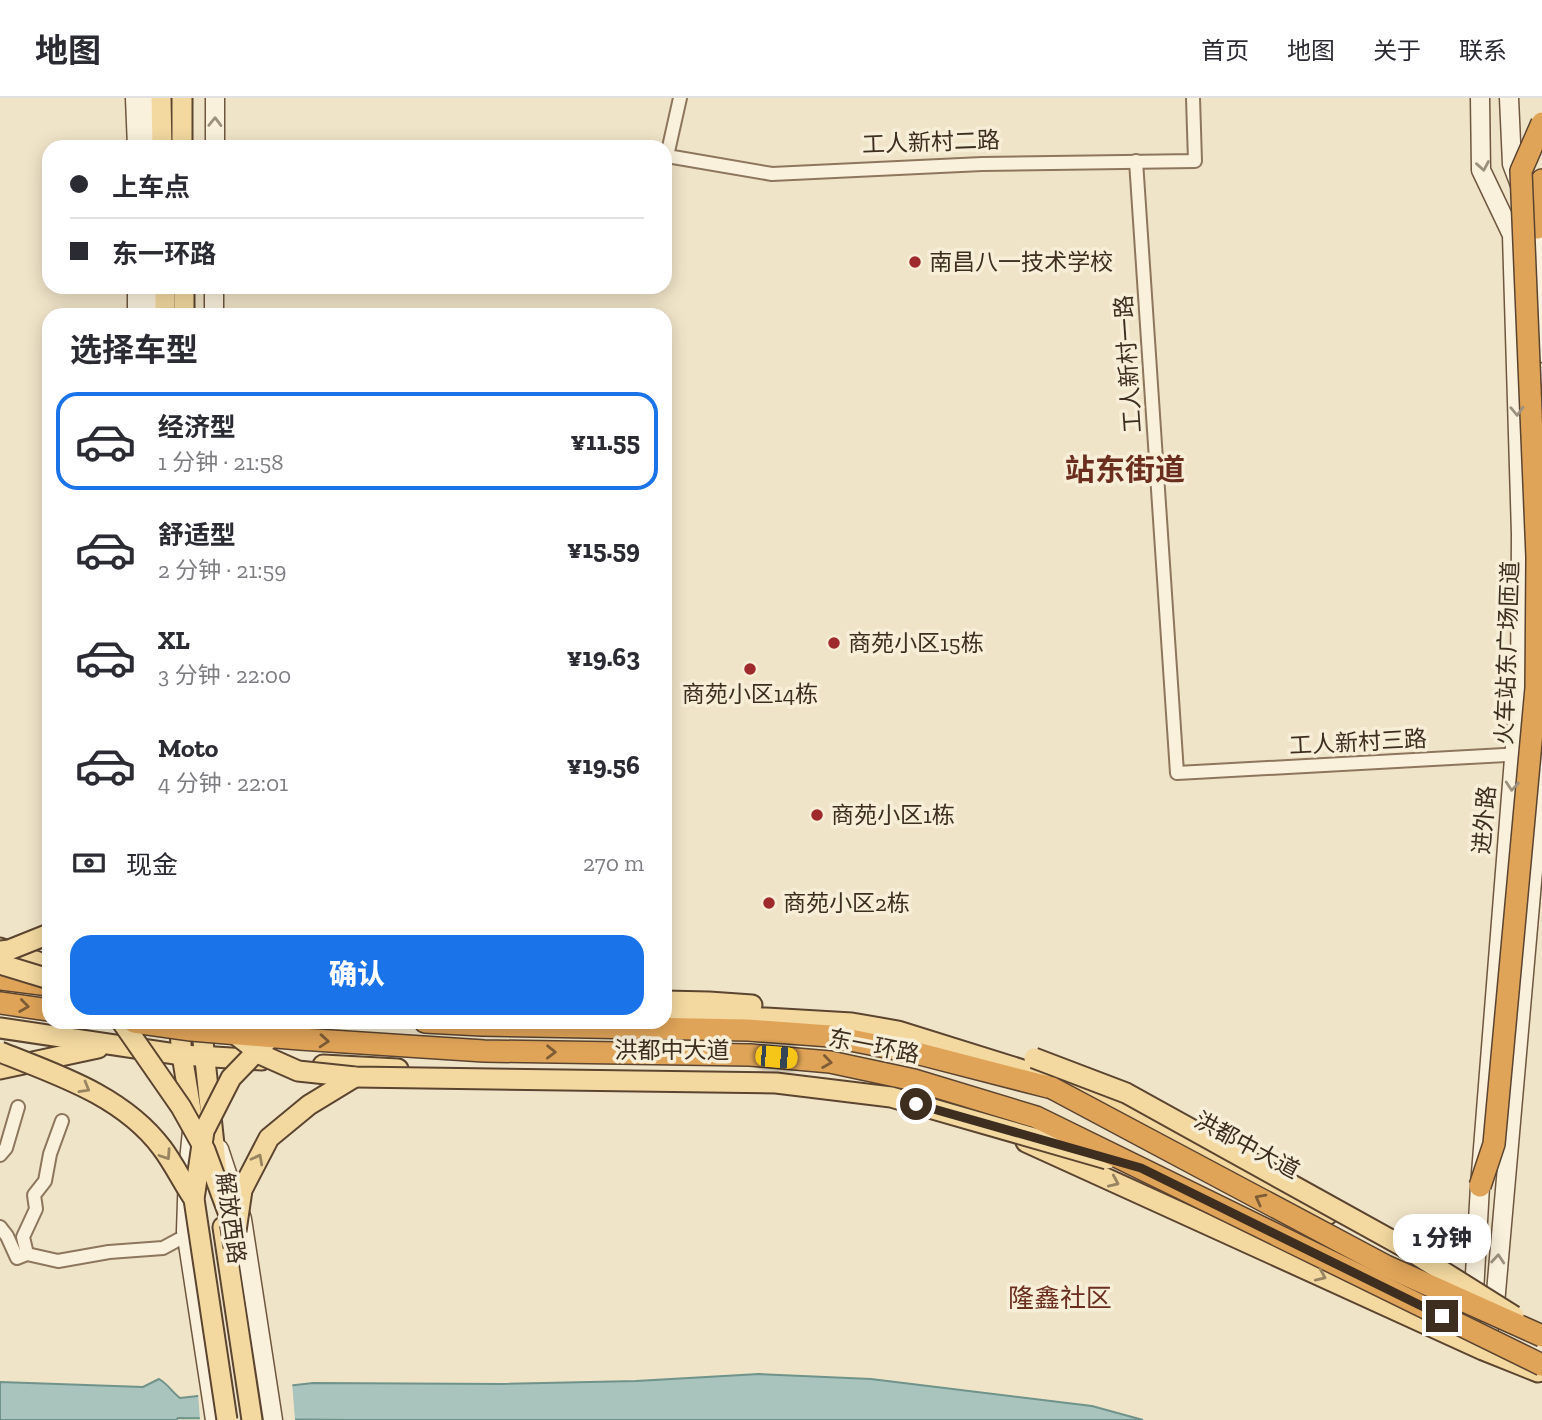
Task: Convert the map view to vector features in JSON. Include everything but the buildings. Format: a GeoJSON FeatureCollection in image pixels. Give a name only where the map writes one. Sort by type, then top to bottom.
{"type":"FeatureCollection","features":[{"type":"Feature","properties":{"kind":"highway","name":"火车站东广场匝道"},"geometry":{"type":"LineString","coordinates":[[1480,1186],[1494,1144],[1536,688],[1537,557],[1521,171],[1542,123]]}},
{"type":"Feature","properties":{"kind":"highway"},"geometry":{"type":"LineString","coordinates":[[1540,228],[1542,180]]}},
{"type":"Feature","properties":{"kind":"highway"},"geometry":{"type":"LineString","coordinates":[[0,979],[42,981]]}},
{"type":"Feature","properties":{"kind":"highway"},"geometry":{"type":"LineString","coordinates":[[0,1003],[42,1009]]}},
{"type":"Feature","properties":{"kind":"highway","name":"东一环路"},"geometry":{"type":"LineString","coordinates":[[189,1029],[471,1050],[750,1055],[830,1062],[914,1080],[1036,1117],[1542,1366]]}},
{"type":"Feature","properties":{"kind":"highway","name":"东一环路"},"geometry":{"type":"LineString","coordinates":[[672,1029],[748,1030],[830,1036],[916,1053],[1052,1088],[1386,1266],[1542,1335]]}},
{"type":"Feature","properties":{"kind":"main road"},"geometry":{"type":"LineString","coordinates":[[161,98],[162,140]]}},
{"type":"Feature","properties":{"kind":"main road"},"geometry":{"type":"LineString","coordinates":[[182,98],[182,140]]}},
{"type":"Feature","properties":{"kind":"main road"},"geometry":{"type":"LineString","coordinates":[[0,950],[9,950],[42,937]]}},
{"type":"Feature","properties":{"kind":"main road"},"geometry":{"type":"LineString","coordinates":[[0,950],[42,965]]}},
{"type":"Feature","properties":{"kind":"main road"},"geometry":{"type":"LineString","coordinates":[[0,964],[42,979]]}},
{"type":"Feature","properties":{"kind":"main road"},"geometry":{"type":"LineString","coordinates":[[0,972],[42,980]]}},
{"type":"Feature","properties":{"kind":"main road"},"geometry":{"type":"LineString","coordinates":[[672,1001],[852,1014],[1048,1063],[1126,1093],[1404,1247],[1542,1335]]}},
{"type":"Feature","properties":{"kind":"main road","name":"洪都中大道"},"geometry":{"type":"LineString","coordinates":[[672,1015],[852,1023],[898,1031],[1093,1092],[1542,1328]]}},
{"type":"Feature","properties":{"kind":"main road","name":"洪都中大道"},"geometry":{"type":"LineString","coordinates":[[0,1028],[182,1055],[344,1066],[542,1074],[763,1074],[844,1083],[926,1099],[1036,1146],[1483,1350],[1542,1374]]}},
{"type":"Feature","properties":{"kind":"main road"},"geometry":{"type":"LineString","coordinates":[[127,1029],[181,1107],[205,1150],[229,1215],[261,1420]]}},
{"type":"Feature","properties":{"kind":"main road","name":"解放西路"},"geometry":{"type":"LineString","coordinates":[[180,1029],[193,1120],[244,1356],[237,1420]]}},
{"type":"Feature","properties":{"kind":"main road","name":"解放西路"},"geometry":{"type":"LineString","coordinates":[[202,1029],[223,1225],[252,1420]]}},
{"type":"Feature","properties":{"kind":"main road"},"geometry":{"type":"LineString","coordinates":[[228,1029],[262,1055],[299,1071],[355,1077],[775,1083],[891,1097],[1141,1168]]}},
{"type":"Feature","properties":{"kind":"main road"},"geometry":{"type":"LineString","coordinates":[[227,1420],[194,1199],[204,1131],[231,1078],[278,1029]]}},
{"type":"Feature","properties":{"kind":"main road"},"geometry":{"type":"LineString","coordinates":[[0,1069],[114,1045]]}},
{"type":"Feature","properties":{"kind":"main road"},"geometry":{"type":"LineString","coordinates":[[0,1052],[78,1083],[132,1115],[162,1148],[194,1199]]}},
{"type":"Feature","properties":{"kind":"main road"},"geometry":{"type":"LineString","coordinates":[[234,1247],[242,1190],[269,1139],[309,1105],[355,1077]]}},
{"type":"Feature","properties":{"kind":"street"},"geometry":{"type":"LineString","coordinates":[[135,98],[137,140]]}},
{"type":"Feature","properties":{"kind":"street"},"geometry":{"type":"LineString","coordinates":[[150,98],[150,140]]}},
{"type":"Feature","properties":{"kind":"street"},"geometry":{"type":"LineString","coordinates":[[188,98],[188,140]]}},
{"type":"Feature","properties":{"kind":"street"},"geometry":{"type":"LineString","coordinates":[[215,98],[215,140]]}},
{"type":"Feature","properties":{"kind":"street","name":"工人新村二路"},"geometry":{"type":"LineString","coordinates":[[671,140],[680,98]]}},
{"type":"Feature","properties":{"kind":"street","name":"工人新村二路"},"geometry":{"type":"LineString","coordinates":[[672,157],[772,174],[982,164],[1195,161],[1193,98]]}},
{"type":"Feature","properties":{"kind":"street","name":"进外路"},"geometry":{"type":"LineString","coordinates":[[1463,1340],[1474,1292],[1520,683],[1521,534],[1512,235],[1481,170],[1480,98]]}},
{"type":"Feature","properties":{"kind":"street"},"geometry":{"type":"LineString","coordinates":[[1509,98],[1512,164],[1540,228],[1542,353]]}},
{"type":"Feature","properties":{"kind":"street","name":"工人新村一路"},"geometry":{"type":"LineString","coordinates":[[1136,161],[1177,773]]}},
{"type":"Feature","properties":{"kind":"street"},"geometry":{"type":"LineString","coordinates":[[1512,235],[1540,228]]}},
{"type":"Feature","properties":{"kind":"street","name":"工人新村三路"},"geometry":{"type":"LineString","coordinates":[[1177,773],[1542,753]]}},
{"type":"Feature","properties":{"kind":"street"},"geometry":{"type":"LineString","coordinates":[[1483,1350],[1494,1304],[1542,768]]}},
{"type":"Feature","properties":{"kind":"street"},"geometry":{"type":"LineString","coordinates":[[0,1155],[6,1148],[18,1107]]}},
{"type":"Feature","properties":{"kind":"street"},"geometry":{"type":"LineString","coordinates":[[193,1120],[188,1171],[187,1235],[215,1420]]}},
{"type":"Feature","properties":{"kind":"street"},"geometry":{"type":"LineString","coordinates":[[27,1254],[23,1237],[36,1209],[34,1195],[45,1181],[50,1154],[62,1121]]}},
{"type":"Feature","properties":{"kind":"street"},"geometry":{"type":"LineString","coordinates":[[0,1227],[17,1258],[27,1254],[58,1261],[108,1252],[163,1248],[187,1235]]}},
{"type":"Feature","properties":{"kind":"street"},"geometry":{"type":"LineString","coordinates":[[244,1356],[273,1420]]}},
{"type":"Feature","properties":{"kind":"water"},"geometry":{"type":"Polygon","coordinates":[[[759,1374],[871,1379],[1092,1406],[1143,1420],[0,1420],[0,1382],[143,1387],[159,1379],[180,1398],[313,1383],[502,1384],[636,1381],[759,1374]]]}},
{"type":"Feature","properties":{"kind":"pier"},"geometry":{"type":"Polygon","coordinates":[[[292,1382],[295,1420],[200,1420],[198,1393],[292,1382]]]}},
{"type":"Feature","properties":{"kind":"place","name":"南昌八一技术学校"},"geometry":{"type":"Point","coordinates":[915,262]}},
{"type":"Feature","properties":{"kind":"place","name":"商苑小区15栋"},"geometry":{"type":"Point","coordinates":[834,643]}},
{"type":"Feature","properties":{"kind":"place","name":"商苑小区14栋"},"geometry":{"type":"Point","coordinates":[750,669]}},
{"type":"Feature","properties":{"kind":"place","name":"商苑小区1栋"},"geometry":{"type":"Point","coordinates":[817,815]}},
{"type":"Feature","properties":{"kind":"place","name":"商苑小区2栋"},"geometry":{"type":"Point","coordinates":[769,903]}},
{"type":"Feature","properties":{"kind":"district","name":"站东街道"},"geometry":{"type":"Point","coordinates":[1125,470]}},
{"type":"Feature","properties":{"kind":"district","name":"隆鑫社区"},"geometry":{"type":"Point","coordinates":[1060,1298]}},
{"type":"Feature","properties":{"kind":"route"},"geometry":{"type":"LineString","coordinates":[[916,1104],[1141,1168],[1442,1316]]}}]}
